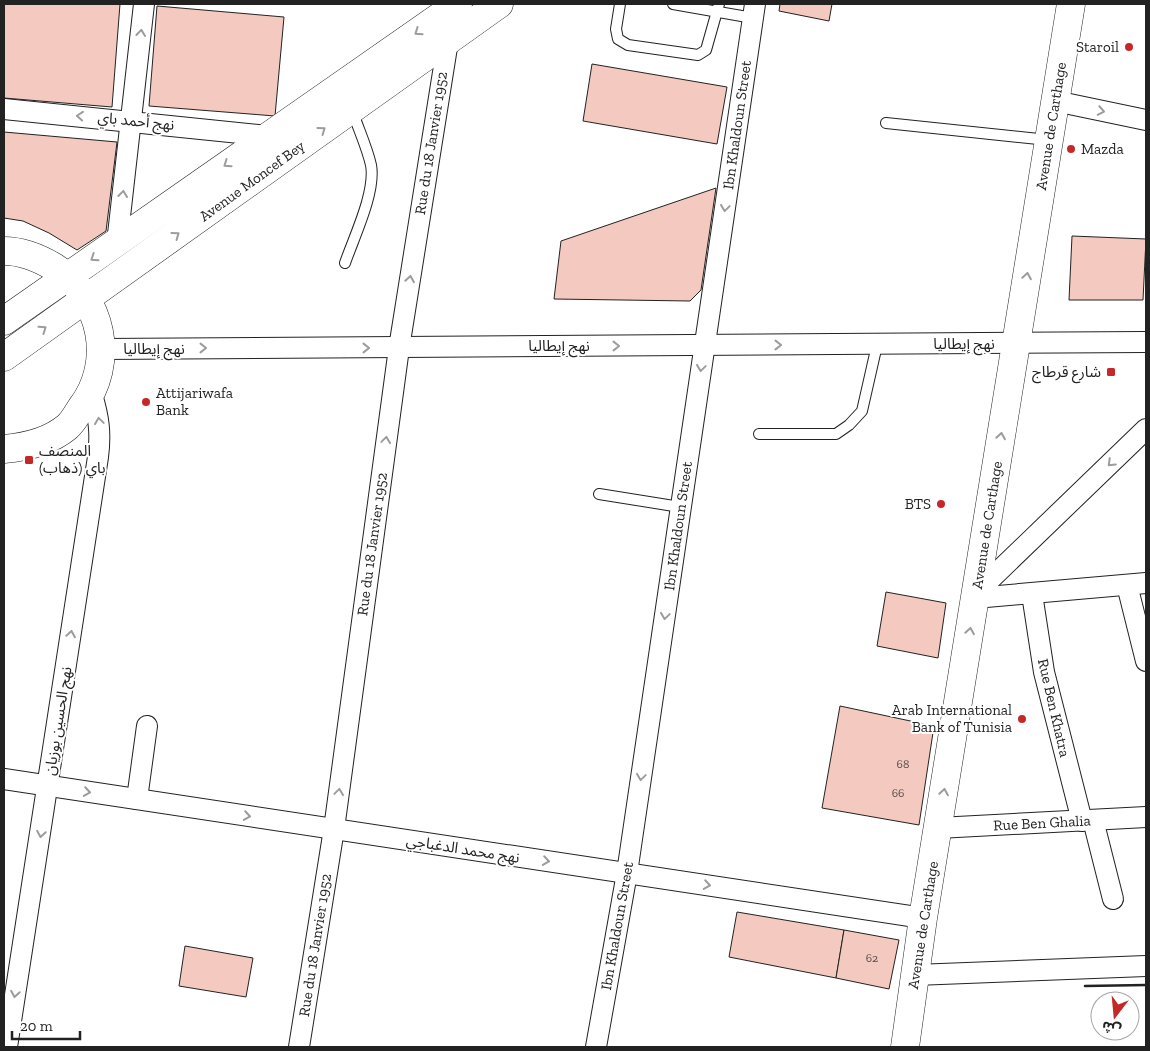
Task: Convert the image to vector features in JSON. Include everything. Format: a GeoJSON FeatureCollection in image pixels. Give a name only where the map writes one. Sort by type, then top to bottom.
{"type":"FeatureCollection","features":[{"type":"Feature","properties":{"kind":"main road","name":"Avenue Moncef Bey"},"geometry":{"type":"LineString","coordinates":[[4,321],[458,4]]}},
{"type":"Feature","properties":{"kind":"main road","name":"Avenue Moncef Bey"},"geometry":{"type":"LineString","coordinates":[[4,357],[499,4]]}},
{"type":"Feature","properties":{"kind":"main road","name":"Avenue de Carthage"},"geometry":{"type":"LineString","coordinates":[[904,1047],[923,918],[1071,4]]}},
{"type":"Feature","properties":{"kind":"main road"},"geometry":{"type":"LineString","coordinates":[[4,251],[39,258],[68,276],[87,298],[98,322],[102,349],[100,372],[92,395],[68,426],[33,446],[4,449]]}},
{"type":"Feature","properties":{"kind":"street"},"geometry":{"type":"LineString","coordinates":[[117,243],[144,4]]}},
{"type":"Feature","properties":{"kind":"street","name":"Ibn Khaldoun Street"},"geometry":{"type":"LineString","coordinates":[[596,1047],[627,873],[754,11]]}},
{"type":"Feature","properties":{"kind":"street","name":"Rue du 18 Janvier 1952"},"geometry":{"type":"LineString","coordinates":[[299,1047],[334,829],[399,348],[448,41]]}},
{"type":"Feature","properties":{"kind":"street"},"geometry":{"type":"LineString","coordinates":[[1055,101],[1146,120]]}},
{"type":"Feature","properties":{"kind":"street","name":"نهج أحمد باي"},"geometry":{"type":"LineString","coordinates":[[4,109],[132,120],[268,136]]}},
{"type":"Feature","properties":{"kind":"street","name":"نهج إيطاليا"},"geometry":{"type":"LineString","coordinates":[[102,349],[1146,342]]}},
{"type":"Feature","properties":{"kind":"street","name":"نهج الحسين بوزيان"},"geometry":{"type":"LineString","coordinates":[[7,1047],[98,457],[99,416],[92,395]]}},
{"type":"Feature","properties":{"kind":"street"},"geometry":{"type":"LineString","coordinates":[[976,596],[1146,429]]}},
{"type":"Feature","properties":{"kind":"street"},"geometry":{"type":"LineString","coordinates":[[976,596],[1032,594],[1137,584],[1146,661]]}},
{"type":"Feature","properties":{"kind":"street","name":"Rue Ben Khatra"},"geometry":{"type":"LineString","coordinates":[[1032,594],[1044,672],[1087,821],[1113,899]]}},
{"type":"Feature","properties":{"kind":"street"},"geometry":{"type":"LineString","coordinates":[[137,799],[147,726]]}},
{"type":"Feature","properties":{"kind":"street","name":"نهج محمد الدغباجي"},"geometry":{"type":"LineString","coordinates":[[4,779],[923,918]]}},
{"type":"Feature","properties":{"kind":"street","name":"Rue Ben Ghalia"},"geometry":{"type":"LineString","coordinates":[[938,828],[1146,817]]}},
{"type":"Feature","properties":{"kind":"street"},"geometry":{"type":"LineString","coordinates":[[915,975],[1146,966]]}},
{"type":"Feature","properties":{"kind":"lane"},"geometry":{"type":"LineString","coordinates":[[620,4],[616,29],[618,39],[628,45],[698,55],[706,50],[718,8]]}},
{"type":"Feature","properties":{"kind":"lane"},"geometry":{"type":"LineString","coordinates":[[673,4],[754,11]]}},
{"type":"Feature","properties":{"kind":"lane"},"geometry":{"type":"LineString","coordinates":[[345,263],[365,206],[370,185],[371,166],[352,109]]}},
{"type":"Feature","properties":{"kind":"lane"},"geometry":{"type":"LineString","coordinates":[[886,122],[1049,140]]}},
{"type":"Feature","properties":{"kind":"lane"},"geometry":{"type":"LineString","coordinates":[[759,434],[836,434],[849,425],[862,411],[877,345]]}},
{"type":"Feature","properties":{"kind":"lane"},"geometry":{"type":"LineString","coordinates":[[599,494],[680,507]]}},
{"type":"Feature","properties":{"kind":"building"},"geometry":{"type":"Polygon","coordinates":[[[4,4],[120,4],[112,107],[4,98],[4,4]]]}},
{"type":"Feature","properties":{"kind":"building"},"geometry":{"type":"Polygon","coordinates":[[[780,4],[832,4],[829,21],[779,11],[780,4]]]}},
{"type":"Feature","properties":{"kind":"building"},"geometry":{"type":"Polygon","coordinates":[[[157,6],[284,17],[275,116],[149,106],[157,6]]]}},
{"type":"Feature","properties":{"kind":"building"},"geometry":{"type":"Polygon","coordinates":[[[592,64],[727,87],[717,144],[583,121],[592,64]]]}},
{"type":"Feature","properties":{"kind":"building"},"geometry":{"type":"Polygon","coordinates":[[[4,132],[117,142],[106,231],[77,250],[49,233],[23,221],[4,218],[4,132]]]}},
{"type":"Feature","properties":{"kind":"building"},"geometry":{"type":"Polygon","coordinates":[[[716,188],[701,290],[690,301],[554,299],[561,241],[716,188]]]}},
{"type":"Feature","properties":{"kind":"building"},"geometry":{"type":"Polygon","coordinates":[[[1072,236],[1146,239],[1143,300],[1069,300],[1072,236]]]}},
{"type":"Feature","properties":{"kind":"building"},"geometry":{"type":"Polygon","coordinates":[[[886,592],[946,603],[938,658],[877,646],[886,592]]]}},
{"type":"Feature","properties":{"kind":"building"},"geometry":{"type":"Polygon","coordinates":[[[840,706],[934,726],[919,825],[822,808],[840,706]]]}},
{"type":"Feature","properties":{"kind":"building"},"geometry":{"type":"Polygon","coordinates":[[[737,912],[844,930],[836,978],[729,957],[737,912]]]}},
{"type":"Feature","properties":{"kind":"building"},"geometry":{"type":"Polygon","coordinates":[[[844,930],[899,940],[889,989],[836,978],[844,930]]]}},
{"type":"Feature","properties":{"kind":"building"},"geometry":{"type":"Polygon","coordinates":[[[185,946],[253,958],[246,997],[179,986],[185,946]]]}},
{"type":"Feature","properties":{"kind":"wall"},"geometry":{"type":"LineString","coordinates":[[1085,986],[1146,985]]}},
{"type":"Feature","properties":{"kind":"place","name":"Staroil"},"geometry":{"type":"Point","coordinates":[1129,47]}},
{"type":"Feature","properties":{"kind":"place","name":"Mazda"},"geometry":{"type":"Point","coordinates":[1071,149]}},
{"type":"Feature","properties":{"kind":"place","name":"شارع قرطاج"},"geometry":{"type":"Point","coordinates":[1111,372]}},
{"type":"Feature","properties":{"kind":"place","name":"Attijariwafa Bank"},"geometry":{"type":"Point","coordinates":[146,402]}},
{"type":"Feature","properties":{"kind":"place","name":"المنصف باي (ذهاب)"},"geometry":{"type":"Point","coordinates":[29,460]}},
{"type":"Feature","properties":{"kind":"place","name":"BTS"},"geometry":{"type":"Point","coordinates":[941,504]}},
{"type":"Feature","properties":{"kind":"place","name":"Arab International Bank of Tunisia"},"geometry":{"type":"Point","coordinates":[1022,719]}}]}
